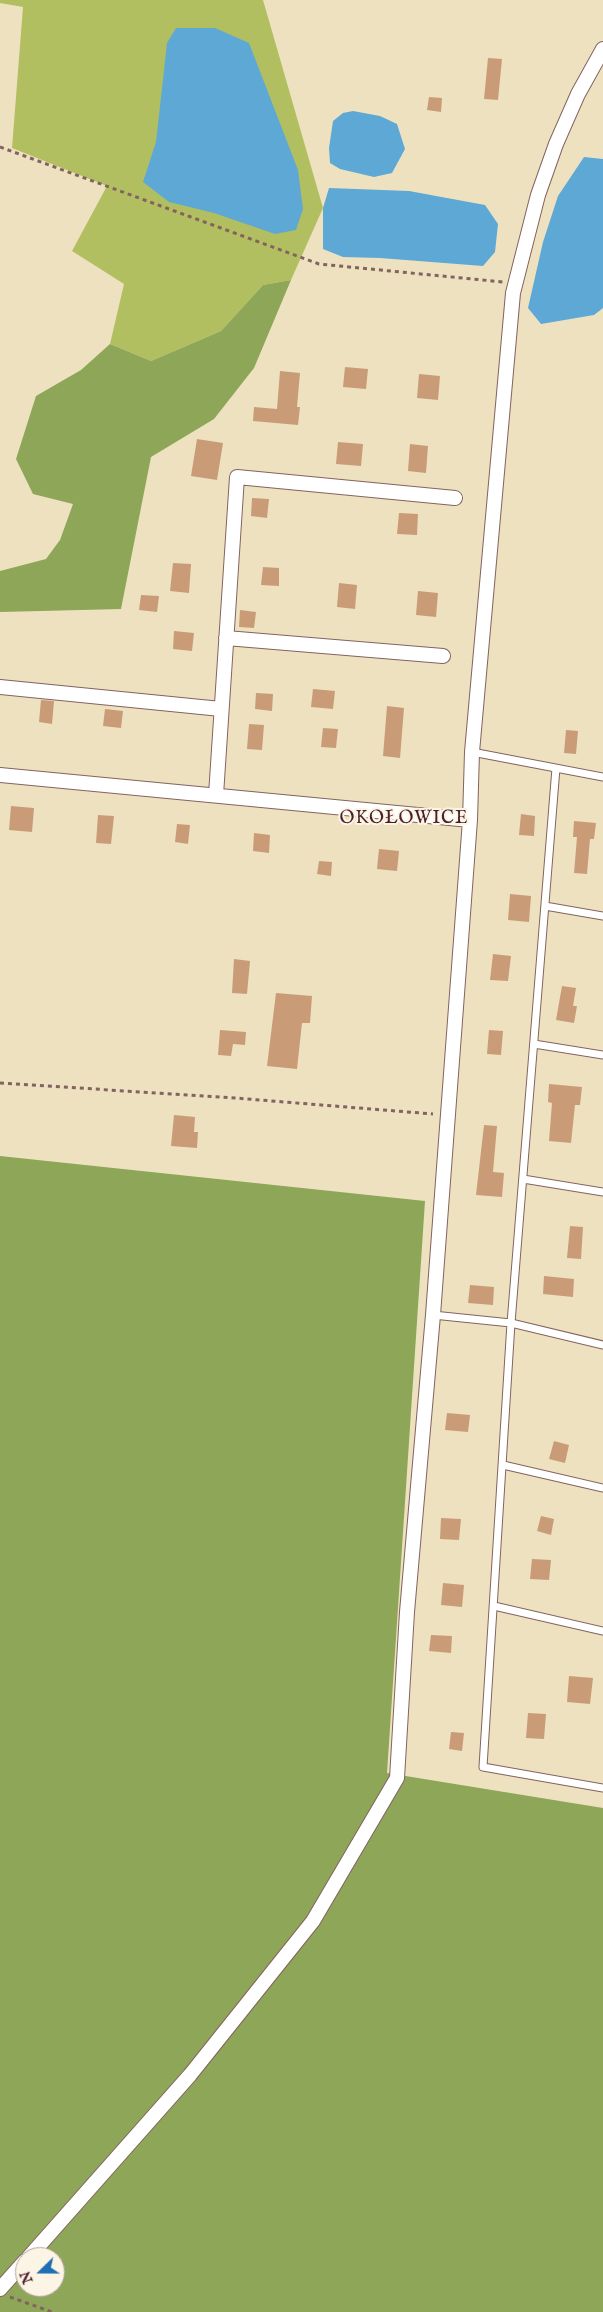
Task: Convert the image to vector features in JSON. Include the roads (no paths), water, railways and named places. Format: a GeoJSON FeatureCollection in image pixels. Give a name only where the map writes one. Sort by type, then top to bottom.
{"type":"FeatureCollection","features":[{"type":"Feature","properties":{"kind":"street"},"geometry":{"type":"LineString","coordinates":[[38,2247],[190,2075],[314,1921],[397,1778],[407,1612],[433,1315],[446,1115],[470,820],[472,752],[515,284],[538,195],[556,144],[578,94],[603,48]]}},
{"type":"Feature","properties":{"kind":"street"},"geometry":{"type":"LineString","coordinates":[[216,795],[237,477],[455,498]]}},
{"type":"Feature","properties":{"kind":"street"},"geometry":{"type":"LineString","coordinates":[[226,638],[442,656]]}},
{"type":"Feature","properties":{"kind":"street"},"geometry":{"type":"LineString","coordinates":[[0,687],[221,709]]}},
{"type":"Feature","properties":{"kind":"street"},"geometry":{"type":"LineString","coordinates":[[0,775],[470,820]]}},
{"type":"Feature","properties":{"kind":"street"},"geometry":{"type":"LineString","coordinates":[[4,2293],[15,2276]]}},
{"type":"Feature","properties":{"kind":"lane"},"geometry":{"type":"LineString","coordinates":[[472,752],[603,777]]}},
{"type":"Feature","properties":{"kind":"lane"},"geometry":{"type":"LineString","coordinates":[[556,768],[511,1323],[483,1767],[603,1788]]}},
{"type":"Feature","properties":{"kind":"lane"},"geometry":{"type":"LineString","coordinates":[[545,906],[603,916]]}},
{"type":"Feature","properties":{"kind":"lane"},"geometry":{"type":"LineString","coordinates":[[534,1044],[603,1055]]}},
{"type":"Feature","properties":{"kind":"lane"},"geometry":{"type":"LineString","coordinates":[[524,1178],[603,1192]]}},
{"type":"Feature","properties":{"kind":"lane"},"geometry":{"type":"LineString","coordinates":[[433,1315],[511,1323],[603,1345]]}},
{"type":"Feature","properties":{"kind":"lane"},"geometry":{"type":"LineString","coordinates":[[503,1464],[603,1488]]}},
{"type":"Feature","properties":{"kind":"lane"},"geometry":{"type":"LineString","coordinates":[[494,1606],[603,1631]]}},
{"type":"Feature","properties":{"kind":"water"},"geometry":{"type":"Polygon","coordinates":[[[176,28],[215,28],[249,43],[298,170],[303,209],[296,230],[275,234],[214,213],[169,202],[143,182],[156,142],[167,43],[176,28]]]}},
{"type":"Feature","properties":{"kind":"water"},"geometry":{"type":"Polygon","coordinates":[[[353,111],[380,116],[397,124],[405,149],[392,173],[374,177],[340,169],[330,163],[329,148],[333,121],[343,113],[353,111]]]}},
{"type":"Feature","properties":{"kind":"water"},"geometry":{"type":"Polygon","coordinates":[[[584,157],[603,159],[603,308],[594,315],[541,324],[528,308],[543,242],[558,196],[584,157]]]}},
{"type":"Feature","properties":{"kind":"water"},"geometry":{"type":"Polygon","coordinates":[[[329,188],[409,191],[485,205],[498,224],[495,252],[483,266],[343,257],[323,249],[323,208],[329,188]]]}},
{"type":"Feature","properties":{"kind":"district","name":"OKOŁOWICE"},"geometry":{"type":"Point","coordinates":[404,819]}}]}
